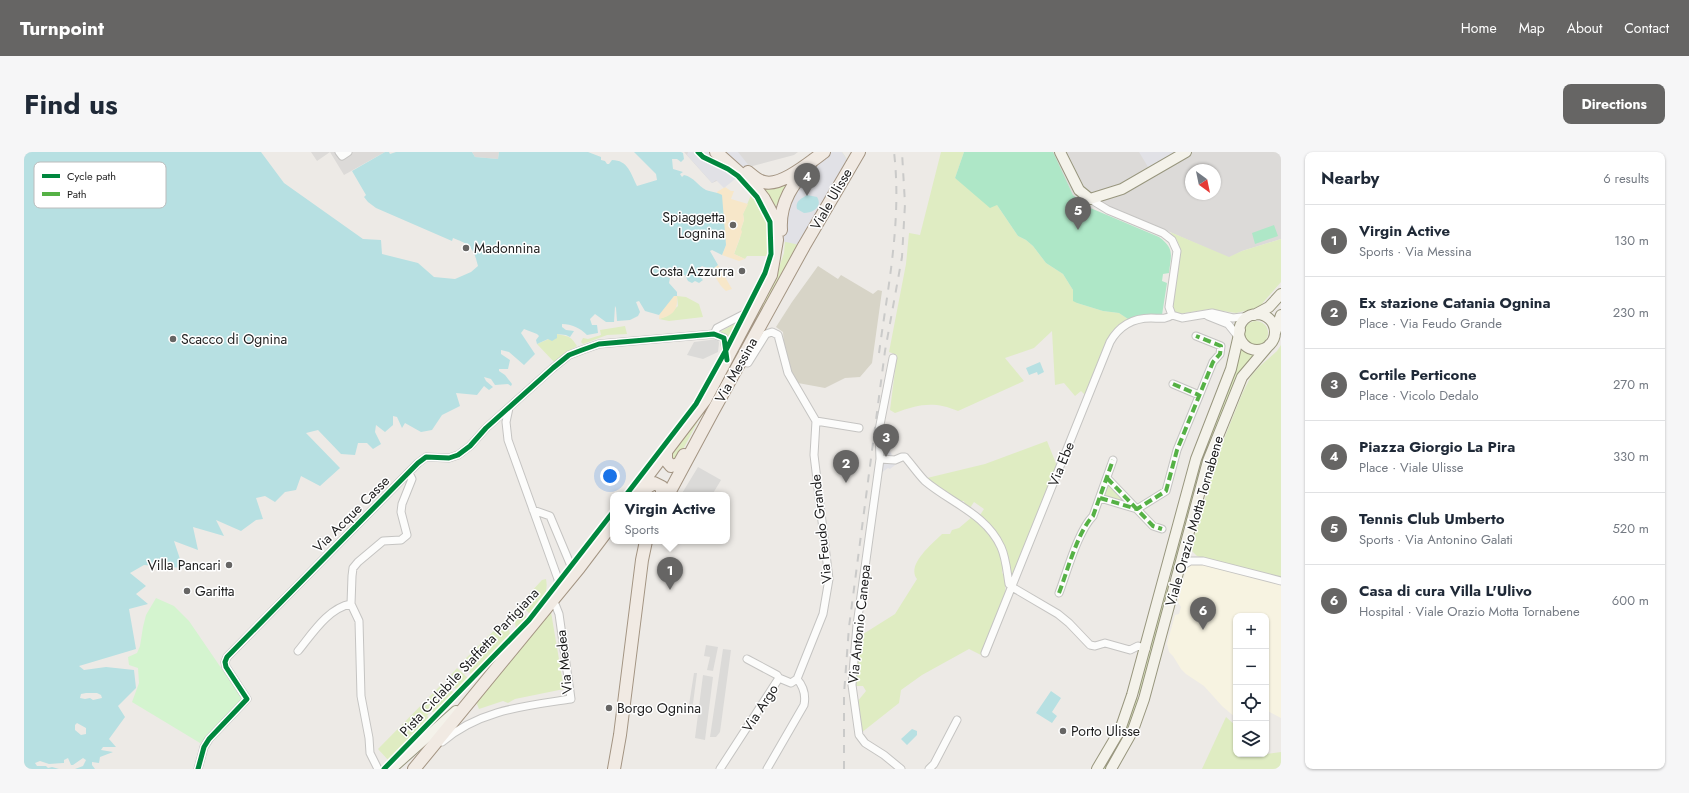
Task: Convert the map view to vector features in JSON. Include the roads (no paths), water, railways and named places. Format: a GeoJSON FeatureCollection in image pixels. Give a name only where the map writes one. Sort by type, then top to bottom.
{"type":"FeatureCollection","features":[{"type":"Feature","properties":{"kind":"main road","name":"Via Messina"},"geometry":{"type":"LineString","coordinates":[[635,492],[705,400],[771,275],[776,248],[775,224],[764,199],[741,174],[716,152]]}},
{"type":"Feature","properties":{"kind":"main road"},"geometry":{"type":"LineString","coordinates":[[727,152],[748,173],[766,183],[778,182],[785,179],[824,152]]}},
{"type":"Feature","properties":{"kind":"main road","name":"Viale Ulisse"},"geometry":{"type":"LineString","coordinates":[[804,246],[859,152]]}},
{"type":"Feature","properties":{"kind":"main road"},"geometry":{"type":"LineString","coordinates":[[1060,152],[1079,190],[1090,198],[1096,198],[1122,188],[1186,152]]}},
{"type":"Feature","properties":{"kind":"main road"},"geometry":{"type":"LineString","coordinates":[[771,275],[779,261],[781,250],[780,217],[784,204],[795,183],[813,160]]}},
{"type":"Feature","properties":{"kind":"main road","name":"Via Messina"},"geometry":{"type":"LineString","coordinates":[[670,492],[804,246]]}},
{"type":"Feature","properties":{"kind":"main road"},"geometry":{"type":"LineString","coordinates":[[1281,294],[1268,307],[1244,321],[1240,336],[1249,348],[1258,350],[1267,347],[1272,340],[1281,315]]}},
{"type":"Feature","properties":{"kind":"main road"},"geometry":{"type":"LineString","coordinates":[[1252,315],[1264,316],[1268,319],[1274,327],[1272,340]]}},
{"type":"Feature","properties":{"kind":"main road","name":"Viale Orazio Motta Tornabene"},"geometry":{"type":"LineString","coordinates":[[1097,769],[1120,730],[1132,695],[1146,648],[1196,459],[1230,369],[1240,336]]}},
{"type":"Feature","properties":{"kind":"main road","name":"Viale Orazio Motta Tornabene"},"geometry":{"type":"LineString","coordinates":[[1111,769],[1133,730],[1144,699],[1208,461],[1234,395],[1247,370],[1272,340]]}},
{"type":"Feature","properties":{"kind":"main road"},"geometry":{"type":"LineString","coordinates":[[666,452],[666,460],[670,465],[674,466],[679,464],[700,424],[712,413]]}},
{"type":"Feature","properties":{"kind":"main road"},"geometry":{"type":"LineString","coordinates":[[640,492],[646,487],[654,484],[662,487],[662,492]]}},
{"type":"Feature","properties":{"kind":"main road"},"geometry":{"type":"LineString","coordinates":[[418,764],[465,709],[473,697],[579,568],[610,527]]}},
{"type":"Feature","properties":{"kind":"main road"},"geometry":{"type":"LineString","coordinates":[[614,769],[620,735],[642,560],[645,544]]}},
{"type":"Feature","properties":{"kind":"main road"},"geometry":{"type":"LineString","coordinates":[[392,769],[473,697]]}},
{"type":"Feature","properties":{"kind":"street"},"geometry":{"type":"LineString","coordinates":[[1090,198],[1108,210],[1163,233],[1172,240],[1177,251],[1169,307],[1172,315]]}},
{"type":"Feature","properties":{"kind":"street"},"geometry":{"type":"LineString","coordinates":[[727,360],[724,338],[714,334],[717,328],[740,317],[755,307]]}},
{"type":"Feature","properties":{"kind":"street","name":"Via Ebe"},"geometry":{"type":"LineString","coordinates":[[985,653],[1110,342],[1118,331],[1130,322],[1143,318],[1167,318],[1172,315],[1182,318],[1217,313],[1232,318],[1252,315]]}},
{"type":"Feature","properties":{"kind":"street"},"geometry":{"type":"LineString","coordinates":[[1206,315],[1222,320],[1240,336]]}},
{"type":"Feature","properties":{"kind":"street"},"geometry":{"type":"LineString","coordinates":[[740,362],[748,363],[766,334],[772,332],[776,333],[780,339],[788,373],[816,421],[859,428]]}},
{"type":"Feature","properties":{"kind":"street","name":"Via Acque Casse"},"geometry":{"type":"LineString","coordinates":[[198,769],[204,747],[248,699],[229,672],[225,662],[230,653],[426,457],[449,458],[458,455],[470,446],[486,428],[569,355],[599,344],[714,334]]}},
{"type":"Feature","properties":{"kind":"street"},"geometry":{"type":"LineString","coordinates":[[1100,498],[1136,509],[1166,491],[1177,450],[1213,362],[1220,354],[1221,346],[1196,336]]}},
{"type":"Feature","properties":{"kind":"street","name":"Via Antonio Canepa"},"geometry":{"type":"LineString","coordinates":[[893,358],[879,430],[880,459],[857,625],[852,686],[859,735],[866,743],[901,769]]}},
{"type":"Feature","properties":{"kind":"street"},"geometry":{"type":"LineString","coordinates":[[1173,384],[1199,395]]}},
{"type":"Feature","properties":{"kind":"street"},"geometry":{"type":"LineString","coordinates":[[509,408],[506,422],[508,440],[558,580],[556,595]]}},
{"type":"Feature","properties":{"kind":"street","name":"Via Feudo Grande"},"geometry":{"type":"LineString","coordinates":[[797,679],[823,614],[829,579],[814,455],[816,421]]}},
{"type":"Feature","properties":{"kind":"street"},"geometry":{"type":"LineString","coordinates":[[880,459],[895,460],[905,457],[926,482],[960,504],[991,529],[1002,549],[1009,584],[1058,614],[1075,628],[1090,645],[1095,646],[1105,643],[1130,650],[1138,646],[1146,648]]}},
{"type":"Feature","properties":{"kind":"street"},"geometry":{"type":"LineString","coordinates":[[1059,593],[1074,551],[1087,521],[1093,516],[1113,460]]}},
{"type":"Feature","properties":{"kind":"street"},"geometry":{"type":"LineString","coordinates":[[378,769],[370,753],[369,738],[361,696],[359,621],[351,604],[352,576],[353,568],[358,562],[383,541],[401,540],[407,534],[401,512],[402,504],[412,479],[409,473]]}},
{"type":"Feature","properties":{"kind":"street"},"geometry":{"type":"LineString","coordinates":[[1107,478],[1153,526],[1162,529]]}},
{"type":"Feature","properties":{"kind":"street"},"geometry":{"type":"LineString","coordinates":[[533,510],[550,516],[571,566],[579,568]]}},
{"type":"Feature","properties":{"kind":"street"},"geometry":{"type":"LineString","coordinates":[[1187,539],[1189,552],[1203,561]]}},
{"type":"Feature","properties":{"kind":"street"},"geometry":{"type":"LineString","coordinates":[[1179,568],[1190,561],[1203,561],[1281,580]]}},
{"type":"Feature","properties":{"kind":"street","name":"Via Medea"},"geometry":{"type":"LineString","coordinates":[[473,721],[508,709],[571,699],[556,595]]}},
{"type":"Feature","properties":{"kind":"street"},"geometry":{"type":"LineString","coordinates":[[298,651],[322,622],[345,605],[351,604]]}},
{"type":"Feature","properties":{"kind":"street","name":"Via Argo"},"geometry":{"type":"LineString","coordinates":[[720,769],[779,678],[777,675],[747,659]]}},
{"type":"Feature","properties":{"kind":"street"},"geometry":{"type":"LineString","coordinates":[[767,769],[804,705],[805,699],[804,691],[797,679],[791,683],[779,678]]}},
{"type":"Feature","properties":{"kind":"street"},"geometry":{"type":"LineString","coordinates":[[418,764],[450,735],[473,721],[467,716],[465,709]]}},
{"type":"Feature","properties":{"kind":"street"},"geometry":{"type":"LineString","coordinates":[[929,769],[934,764],[957,720]]}},
{"type":"Feature","properties":{"kind":"water"},"geometry":{"type":"Polygon","coordinates":[[[24,152],[261,152],[284,183],[363,239],[381,240],[382,254],[418,263],[434,277],[455,279],[471,272],[478,266],[475,255],[468,245],[453,238],[452,241],[376,208],[364,197],[366,195],[352,171],[385,152],[389,152],[390,154],[396,152],[472,152],[475,157],[498,159],[499,152],[588,152],[601,157],[601,160],[605,161],[607,164],[609,164],[612,160],[622,162],[631,172],[637,186],[657,180],[656,174],[634,152],[681,152],[683,153],[684,159],[681,162],[677,159],[672,159],[673,169],[683,172],[680,174],[682,177],[684,175],[691,178],[706,190],[722,195],[726,245],[722,255],[712,250],[710,251],[718,265],[711,270],[702,266],[698,269],[700,277],[703,280],[699,283],[695,281],[692,283],[688,281],[685,275],[669,273],[660,275],[670,278],[669,283],[677,292],[677,296],[674,296],[659,315],[645,311],[639,301],[636,302],[640,312],[638,316],[630,320],[617,321],[615,306],[614,322],[606,322],[595,314],[590,319],[592,325],[597,325],[598,333],[587,335],[576,327],[562,324],[562,327],[566,330],[574,331],[570,337],[557,334],[557,338],[552,341],[548,339],[537,344],[536,340],[539,336],[524,329],[521,333],[535,354],[524,365],[509,352],[501,350],[501,354],[510,360],[508,369],[499,369],[499,371],[505,375],[512,384],[511,386],[508,384],[495,385],[491,379],[484,377],[493,387],[489,390],[484,386],[477,395],[456,393],[460,406],[442,415],[432,430],[421,432],[405,423],[402,428],[397,417],[393,416],[393,425],[385,432],[376,425],[375,432],[381,444],[373,449],[367,443],[358,443],[355,455],[341,454],[318,430],[306,433],[340,468],[320,486],[301,476],[296,490],[285,492],[275,502],[265,496],[256,498],[263,519],[256,520],[241,531],[216,520],[224,536],[193,527],[198,550],[174,541],[183,568],[144,565],[130,573],[146,586],[136,594],[148,604],[129,609],[136,649],[79,666],[84,670],[106,667],[134,670],[136,688],[118,706],[125,717],[109,739],[116,747],[103,747],[101,750],[113,752],[100,757],[99,763],[92,762],[95,769],[75,769],[83,766],[86,760],[83,758],[73,765],[71,765],[68,758],[64,760],[64,763],[49,764],[40,761],[35,763],[37,766],[46,766],[48,768],[52,767],[59,769],[24,769],[24,152]],[[97,693],[81,694],[80,698],[90,698],[93,700],[102,698],[101,695],[97,693]],[[77,723],[75,725],[75,730],[81,735],[86,734],[86,728],[77,723]]]}},
{"type":"Feature","properties":{"kind":"water"},"geometry":{"type":"Polygon","coordinates":[[[807,195],[817,197],[819,204],[814,211],[804,213],[797,209],[797,204],[799,200],[807,195]]]}},
{"type":"Feature","properties":{"kind":"water"},"geometry":{"type":"Polygon","coordinates":[[[1040,362],[1044,372],[1038,375],[1037,372],[1029,375],[1026,368],[1040,362]]]}},
{"type":"Feature","properties":{"kind":"water"},"geometry":{"type":"Polygon","coordinates":[[[1051,691],[1061,698],[1052,712],[1057,716],[1052,723],[1036,713],[1051,691]]]}},
{"type":"Feature","properties":{"kind":"water"},"geometry":{"type":"Polygon","coordinates":[[[912,729],[917,731],[917,735],[907,745],[901,739],[912,729]]]}},
{"type":"Feature","properties":{"kind":"railway"},"geometry":{"type":"LineString","coordinates":[[879,353],[890,278],[895,228],[896,177],[894,152]]}},
{"type":"Feature","properties":{"kind":"railway"},"geometry":{"type":"LineString","coordinates":[[844,769],[844,694],[849,627],[885,351],[902,257],[905,204],[902,152]]}},
{"type":"Feature","properties":{"kind":"place","name":"Piazza Giorgio La Pira"},"geometry":{"type":"Point","coordinates":[807,196]}},
{"type":"Feature","properties":{"kind":"place","name":"Spiaggetta Lognina"},"geometry":{"type":"Point","coordinates":[733,225]}},
{"type":"Feature","properties":{"kind":"place","name":"Tennis Club Umberto"},"geometry":{"type":"Point","coordinates":[1078,230]}},
{"type":"Feature","properties":{"kind":"place","name":"Madonnina"},"geometry":{"type":"Point","coordinates":[466,248]}},
{"type":"Feature","properties":{"kind":"place","name":"Costa Azzurra"},"geometry":{"type":"Point","coordinates":[742,271]}},
{"type":"Feature","properties":{"kind":"place","name":"Scacco di Ognina"},"geometry":{"type":"Point","coordinates":[173,339]}},
{"type":"Feature","properties":{"kind":"place","name":"Cortile Perticone"},"geometry":{"type":"Point","coordinates":[886,457]}},
{"type":"Feature","properties":{"kind":"place","name":"Ex stazione Catania Ognina"},"geometry":{"type":"Point","coordinates":[846,483]}},
{"type":"Feature","properties":{"kind":"place","name":"Villa Pancari"},"geometry":{"type":"Point","coordinates":[229,565]}},
{"type":"Feature","properties":{"kind":"place","name":"Virgin Active"},"geometry":{"type":"Point","coordinates":[670,590]}},
{"type":"Feature","properties":{"kind":"place","name":"Garitta"},"geometry":{"type":"Point","coordinates":[187,591]}},
{"type":"Feature","properties":{"kind":"place","name":"Casa di cura Villa L'Ulivo"},"geometry":{"type":"Point","coordinates":[1203,630]}},
{"type":"Feature","properties":{"kind":"place","name":"Borgo Ognina"},"geometry":{"type":"Point","coordinates":[609,708]}},
{"type":"Feature","properties":{"kind":"place","name":"Porto Ulisse"},"geometry":{"type":"Point","coordinates":[1063,731]}}]}
